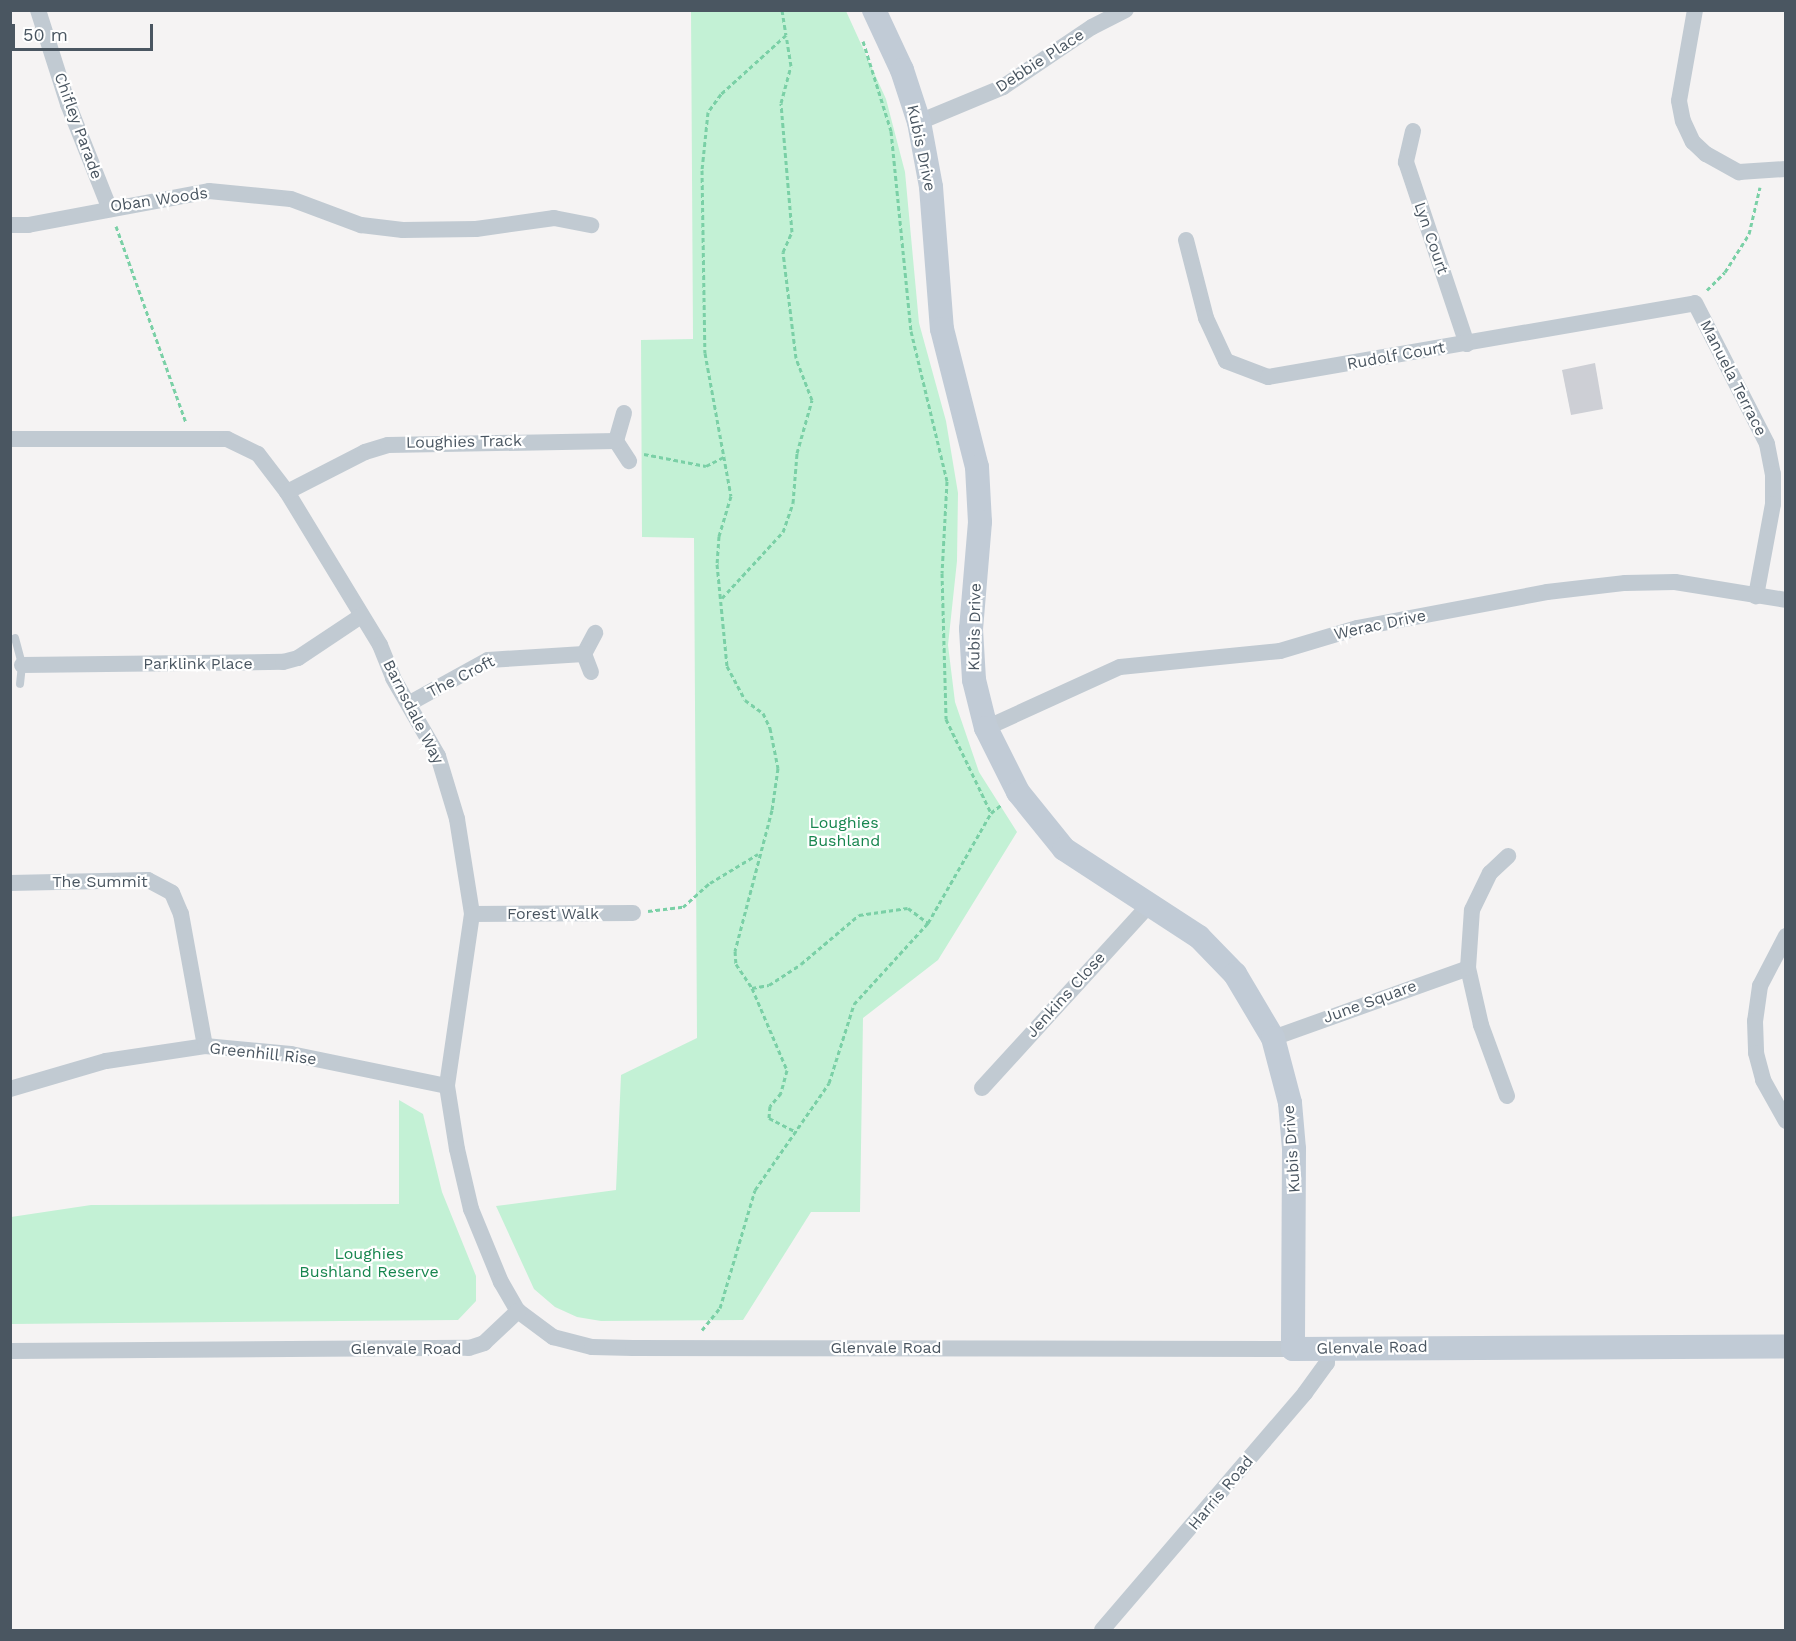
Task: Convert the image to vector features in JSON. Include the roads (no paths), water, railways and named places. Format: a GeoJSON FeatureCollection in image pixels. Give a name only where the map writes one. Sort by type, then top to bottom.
{"type":"FeatureCollection","features":[{"type":"Feature","properties":{"kind":"street","name":"Chifley Parade"},"geometry":{"type":"LineString","coordinates":[[38,10],[68,104],[109,207]]}},
{"type":"Feature","properties":{"kind":"street","name":"Kubis Drive"},"geometry":{"type":"LineString","coordinates":[[874,10],[902,70],[919,122],[931,187],[942,329],[977,467],[980,522],[971,629],[974,680],[986,728],[1017,792],[1064,849],[1199,937],[1235,974],[1273,1038],[1290,1103],[1294,1149],[1293,1349]]}},
{"type":"Feature","properties":{"kind":"street","name":"Debbie Place"},"geometry":{"type":"LineString","coordinates":[[919,122],[1003,87],[1092,27],[1126,10]]}},
{"type":"Feature","properties":{"kind":"street"},"geometry":{"type":"LineString","coordinates":[[1695,10],[1679,101],[1683,122],[1706,154],[1739,172],[1761,173],[1785,169]]}},
{"type":"Feature","properties":{"kind":"street","name":"Lyn Court"},"geometry":{"type":"LineString","coordinates":[[1413,131],[1406,162],[1467,344]]}},
{"type":"Feature","properties":{"kind":"street","name":"Oban Woods"},"geometry":{"type":"LineString","coordinates":[[10,225],[28,225],[109,207],[209,191],[291,199],[361,225],[403,230],[477,228],[554,218],[591,225]]}},
{"type":"Feature","properties":{"kind":"street","name":"Rudolf Court"},"geometry":{"type":"LineString","coordinates":[[1186,240],[1206,318],[1226,361],[1246,372],[1268,377],[1695,303]]}},
{"type":"Feature","properties":{"kind":"street","name":"Manuela Terrace"},"geometry":{"type":"LineString","coordinates":[[1695,303],[1767,444],[1773,474],[1773,504],[1756,596]]}},
{"type":"Feature","properties":{"kind":"street"},"geometry":{"type":"LineString","coordinates":[[624,413],[616,441],[629,461]]}},
{"type":"Feature","properties":{"kind":"street","name":"Barnsdale Way"},"geometry":{"type":"LineString","coordinates":[[10,439],[227,439],[258,454],[287,492],[361,616],[438,756],[458,819],[472,914],[447,1086],[471,1209],[501,1282],[518,1311]]}},
{"type":"Feature","properties":{"kind":"street","name":"Loughies Track"},"geometry":{"type":"LineString","coordinates":[[287,492],[365,452],[388,445],[616,441]]}},
{"type":"Feature","properties":{"kind":"street","name":"Werac Drive"},"geometry":{"type":"LineString","coordinates":[[986,728],[1120,668],[1280,651],[1356,628],[1547,592],[1657,582],[1689,583],[1785,600]]}},
{"type":"Feature","properties":{"kind":"street","name":"Parklink Place"},"geometry":{"type":"LineString","coordinates":[[22,665],[283,662],[298,658],[361,616]]}},
{"type":"Feature","properties":{"kind":"street"},"geometry":{"type":"LineString","coordinates":[[591,672],[584,654],[595,633]]}},
{"type":"Feature","properties":{"kind":"street","name":"The Croft"},"geometry":{"type":"LineString","coordinates":[[410,703],[488,660],[584,654]]}},
{"type":"Feature","properties":{"kind":"street"},"geometry":{"type":"LineString","coordinates":[[1507,1096],[1481,1025],[1468,968],[1472,910],[1490,873],[1508,856]]}},
{"type":"Feature","properties":{"kind":"street","name":"The Summit"},"geometry":{"type":"LineString","coordinates":[[10,883],[148,880],[172,893],[181,914],[204,1046]]}},
{"type":"Feature","properties":{"kind":"street","name":"Jenkins Close"},"geometry":{"type":"LineString","coordinates":[[982,1088],[1150,903]]}},
{"type":"Feature","properties":{"kind":"street","name":"Forest Walk"},"geometry":{"type":"LineString","coordinates":[[472,914],[639,913]]}},
{"type":"Feature","properties":{"kind":"street"},"geometry":{"type":"LineString","coordinates":[[1785,936],[1761,986],[1755,1021],[1756,1053],[1763,1080],[1785,1121]]}},
{"type":"Feature","properties":{"kind":"street","name":"June Square"},"geometry":{"type":"LineString","coordinates":[[1273,1038],[1468,968]]}},
{"type":"Feature","properties":{"kind":"street","name":"Greenhill Rise"},"geometry":{"type":"LineString","coordinates":[[10,1089],[106,1061],[204,1046],[291,1054],[447,1086]]}},
{"type":"Feature","properties":{"kind":"street","name":"Glenvale Road"},"geometry":{"type":"LineString","coordinates":[[10,1351],[469,1348],[484,1343],[518,1311],[553,1337],[592,1347],[1327,1349],[1785,1346]]}},
{"type":"Feature","properties":{"kind":"street","name":"Harris Road"},"geometry":{"type":"LineString","coordinates":[[1102,1630],[1305,1393],[1327,1363],[1327,1349]]}},
{"type":"Feature","properties":{"kind":"lane"},"geometry":{"type":"LineString","coordinates":[[15,638],[22,665],[20,684]]}},
{"type":"Feature","properties":{"kind":"park label","name":"Loughies Bushland"},"geometry":{"type":"Point","coordinates":[844,832]}},
{"type":"Feature","properties":{"kind":"park label","name":"Loughies Bushland Reserve"},"geometry":{"type":"Point","coordinates":[369,1263]}}]}
